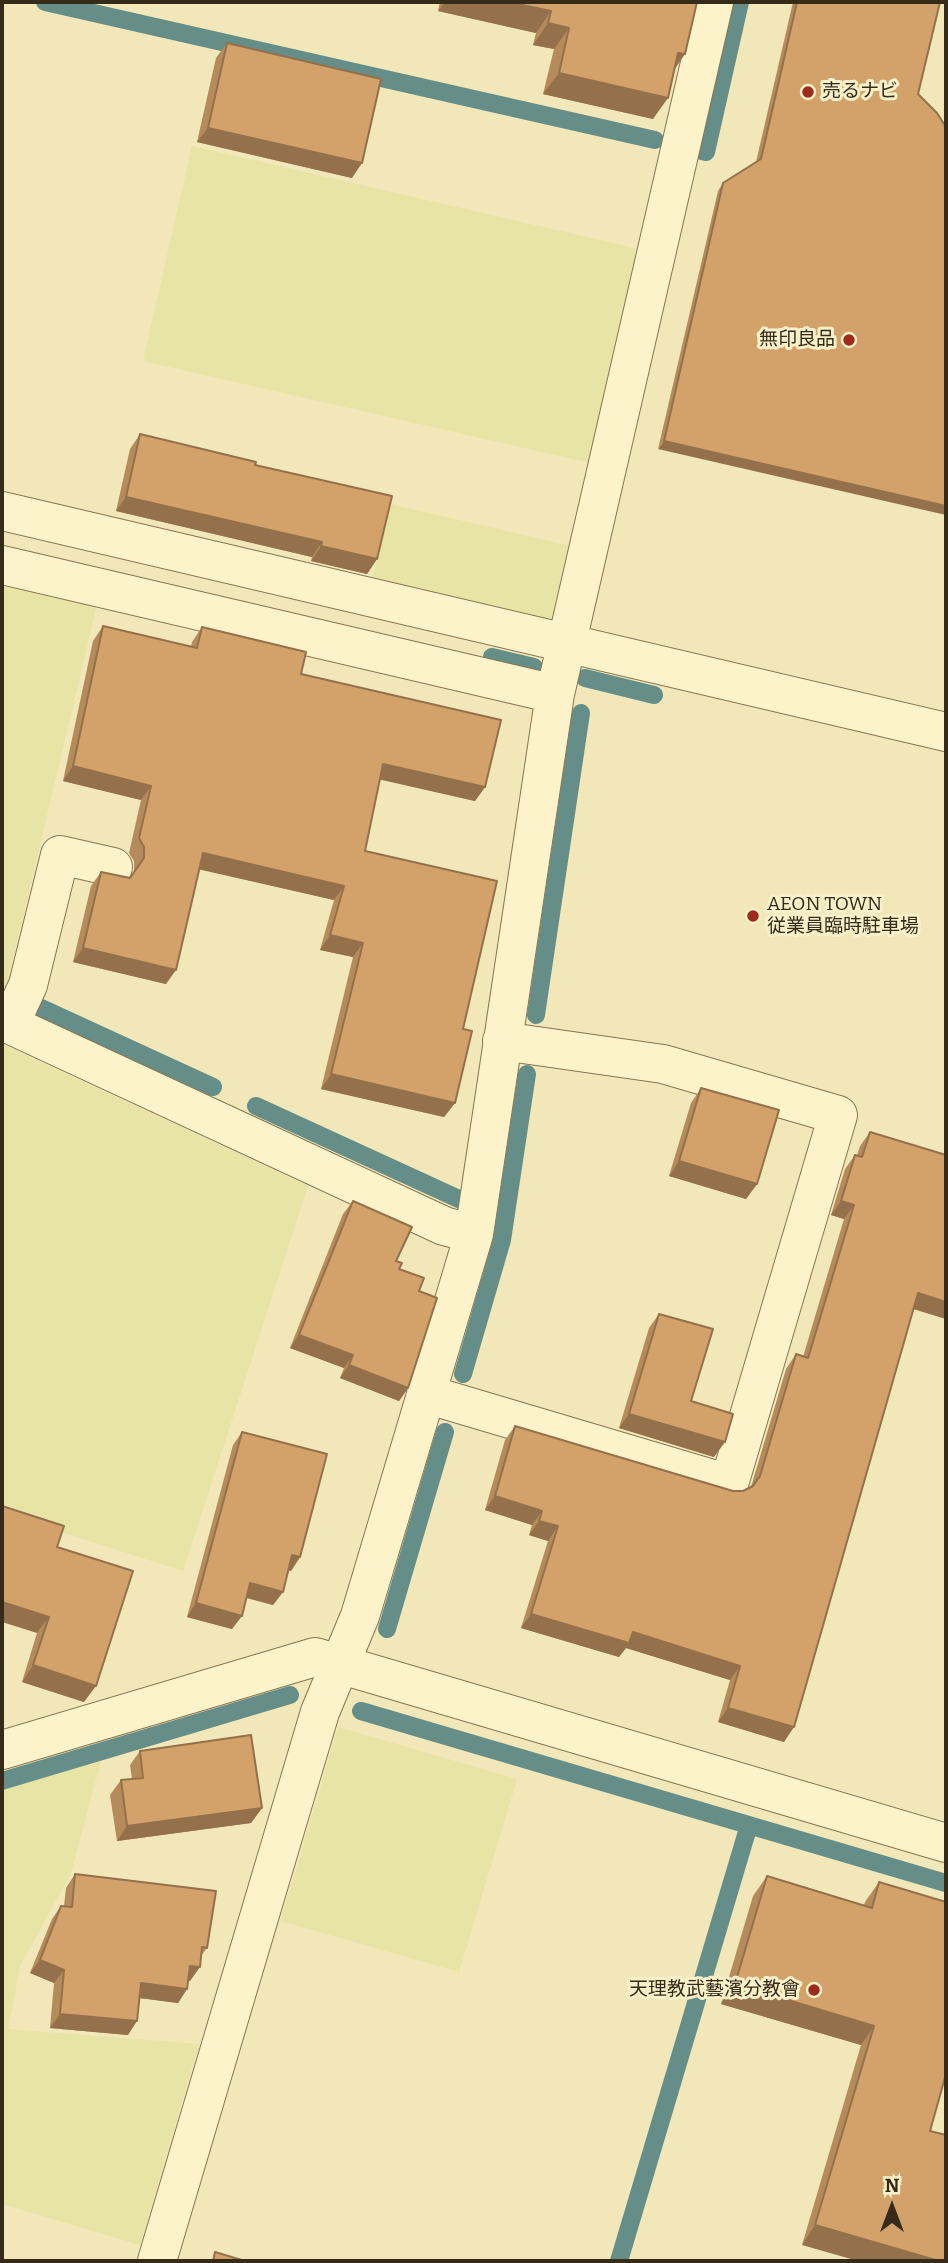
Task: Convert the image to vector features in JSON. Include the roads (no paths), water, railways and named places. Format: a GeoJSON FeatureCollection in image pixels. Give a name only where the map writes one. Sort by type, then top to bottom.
{"type":"FeatureCollection","features":[{"type":"Feature","properties":{"kind":"street"},"geometry":{"type":"LineString","coordinates":[[157,2261],[320,1712],[360,1616],[474,1234],[555,694],[714,2]]}},
{"type":"Feature","properties":{"kind":"street"},"geometry":{"type":"LineString","coordinates":[[2,511],[946,732]]}},
{"type":"Feature","properties":{"kind":"street"},"geometry":{"type":"LineString","coordinates":[[2,565],[555,694]]}},
{"type":"Feature","properties":{"kind":"street"},"geometry":{"type":"LineString","coordinates":[[113,867],[60,855],[28,985],[6,1022],[444,1226],[474,1234]]}},
{"type":"Feature","properties":{"kind":"street"},"geometry":{"type":"LineString","coordinates":[[426,1394],[729,1483],[838,1115],[663,1064],[502,1041]]}},
{"type":"Feature","properties":{"kind":"street"},"geometry":{"type":"LineString","coordinates":[[2,1750],[315,1657],[946,1843]]}},
{"type":"Feature","properties":{"kind":"waterway"},"geometry":{"type":"LineString","coordinates":[[45,2],[655,140]]}},
{"type":"Feature","properties":{"kind":"waterway"},"geometry":{"type":"LineString","coordinates":[[698,150],[706,152],[740,2]]}},
{"type":"Feature","properties":{"kind":"waterway"},"geometry":{"type":"LineString","coordinates":[[492,657],[534,667]]}},
{"type":"Feature","properties":{"kind":"waterway"},"geometry":{"type":"LineString","coordinates":[[585,678],[654,695]]}},
{"type":"Feature","properties":{"kind":"waterway"},"geometry":{"type":"LineString","coordinates":[[536,1015],[581,713]]}},
{"type":"Feature","properties":{"kind":"waterway"},"geometry":{"type":"LineString","coordinates":[[41,1008],[213,1087]]}},
{"type":"Feature","properties":{"kind":"waterway"},"geometry":{"type":"LineString","coordinates":[[463,1374],[502,1240],[527,1074]]}},
{"type":"Feature","properties":{"kind":"waterway"},"geometry":{"type":"LineString","coordinates":[[256,1106],[461,1200]]}},
{"type":"Feature","properties":{"kind":"waterway"},"geometry":{"type":"LineString","coordinates":[[387,1629],[445,1432]]}},
{"type":"Feature","properties":{"kind":"waterway"},"geometry":{"type":"LineString","coordinates":[[2,1781],[290,1695]]}},
{"type":"Feature","properties":{"kind":"waterway"},"geometry":{"type":"LineString","coordinates":[[361,1711],[946,1883]]}},
{"type":"Feature","properties":{"kind":"waterway"},"geometry":{"type":"LineString","coordinates":[[619,2261],[749,1825]]}},
{"type":"Feature","properties":{"kind":"place","name":"売るナビ"},"geometry":{"type":"Point","coordinates":[808,92]}},
{"type":"Feature","properties":{"kind":"place","name":"無印良品"},"geometry":{"type":"Point","coordinates":[849,340]}},
{"type":"Feature","properties":{"kind":"place","name":"AEON TOWN 従業員臨時駐車場"},"geometry":{"type":"Point","coordinates":[753,916]}},
{"type":"Feature","properties":{"kind":"place","name":"天理教武藝濱分教會"},"geometry":{"type":"Point","coordinates":[814,1990]}}]}
